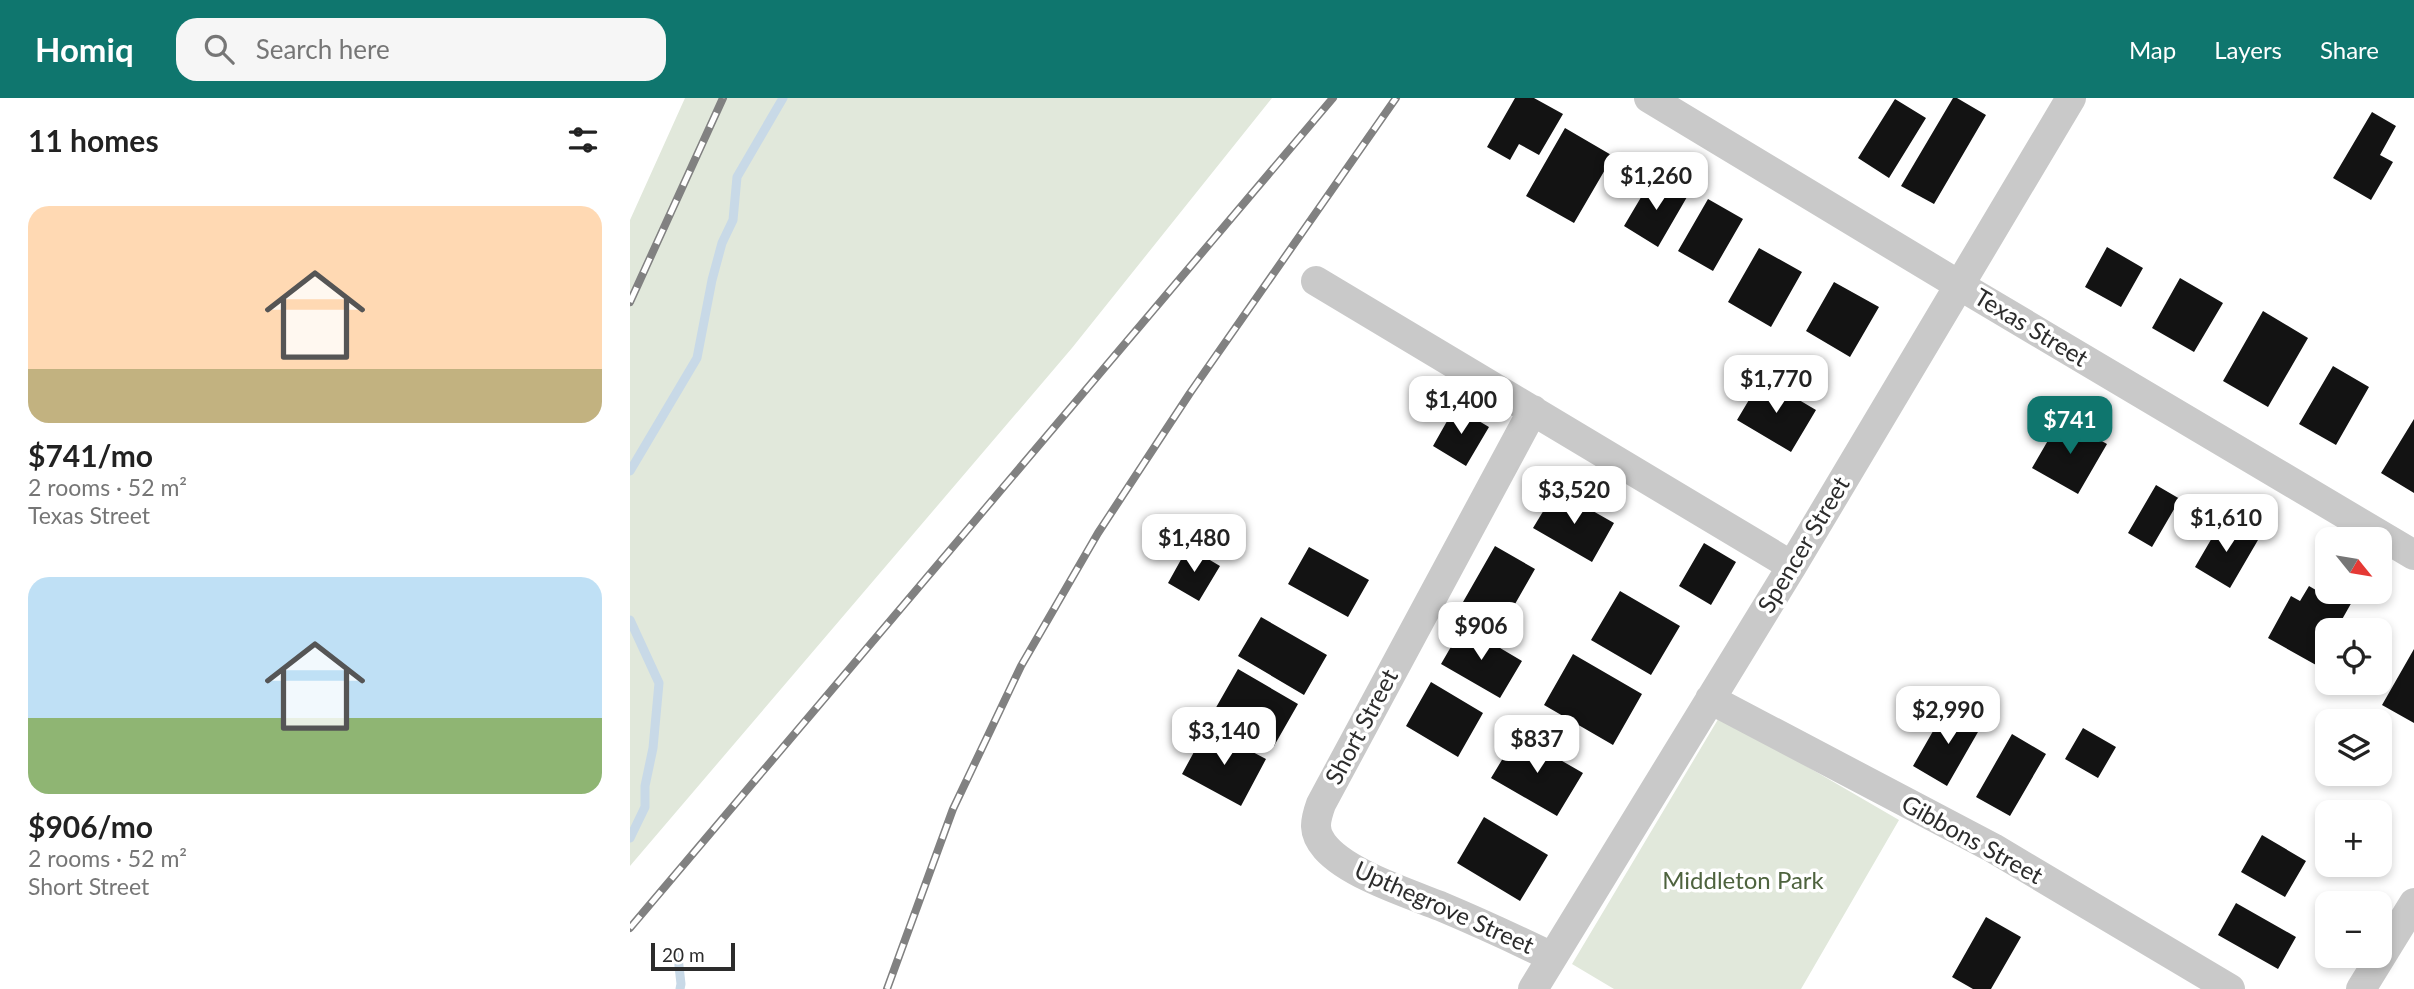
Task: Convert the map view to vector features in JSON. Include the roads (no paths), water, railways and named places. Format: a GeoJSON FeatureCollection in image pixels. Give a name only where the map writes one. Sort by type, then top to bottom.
{"type":"FeatureCollection","features":[{"type":"Feature","properties":{"kind":"street","name":"Texas Street"},"geometry":{"type":"LineString","coordinates":[[1649,98],[2414,555]]}},
{"type":"Feature","properties":{"kind":"street","name":"Spencer Street"},"geometry":{"type":"LineString","coordinates":[[1532,989],[1792,566],[2071,98]]}},
{"type":"Feature","properties":{"kind":"street"},"geometry":{"type":"LineString","coordinates":[[1316,281],[1792,566]]}},
{"type":"Feature","properties":{"kind":"street","name":"Short Street"},"geometry":{"type":"LineString","coordinates":[[1314,823],[1328,791],[1533,410]]}},
{"type":"Feature","properties":{"kind":"street","name":"Gibbons Street"},"geometry":{"type":"LineString","coordinates":[[1710,699],[1993,848],[2230,989]]}},
{"type":"Feature","properties":{"kind":"street","name":"Upthegrove Street"},"geometry":{"type":"LineString","coordinates":[[1314,823],[1326,849],[1368,876],[1497,930],[1552,957]]}},
{"type":"Feature","properties":{"kind":"street"},"geometry":{"type":"LineString","coordinates":[[2361,989],[2414,903]]}},
{"type":"Feature","properties":{"kind":"waterway"},"geometry":{"type":"LineString","coordinates":[[630,471],[697,358],[712,280],[722,243],[733,220],[737,177],[783,98]]}},
{"type":"Feature","properties":{"kind":"waterway"},"geometry":{"type":"LineString","coordinates":[[630,620],[659,683],[653,748],[645,786],[645,807],[630,838]]}},
{"type":"Feature","properties":{"kind":"waterway"},"geometry":{"type":"LineString","coordinates":[[678,957],[680,989]]}},
{"type":"Feature","properties":{"kind":"railway"},"geometry":{"type":"LineString","coordinates":[[630,302],[723,98]]}},
{"type":"Feature","properties":{"kind":"railway"},"geometry":{"type":"LineString","coordinates":[[630,928],[1333,98]]}},
{"type":"Feature","properties":{"kind":"railway"},"geometry":{"type":"LineString","coordinates":[[887,989],[953,809],[1021,666],[1098,533],[1190,393],[1396,98]]}},
{"type":"Feature","properties":{"kind":"park label","name":"Middleton Park"},"geometry":{"type":"Point","coordinates":[1743,881]}}]}
